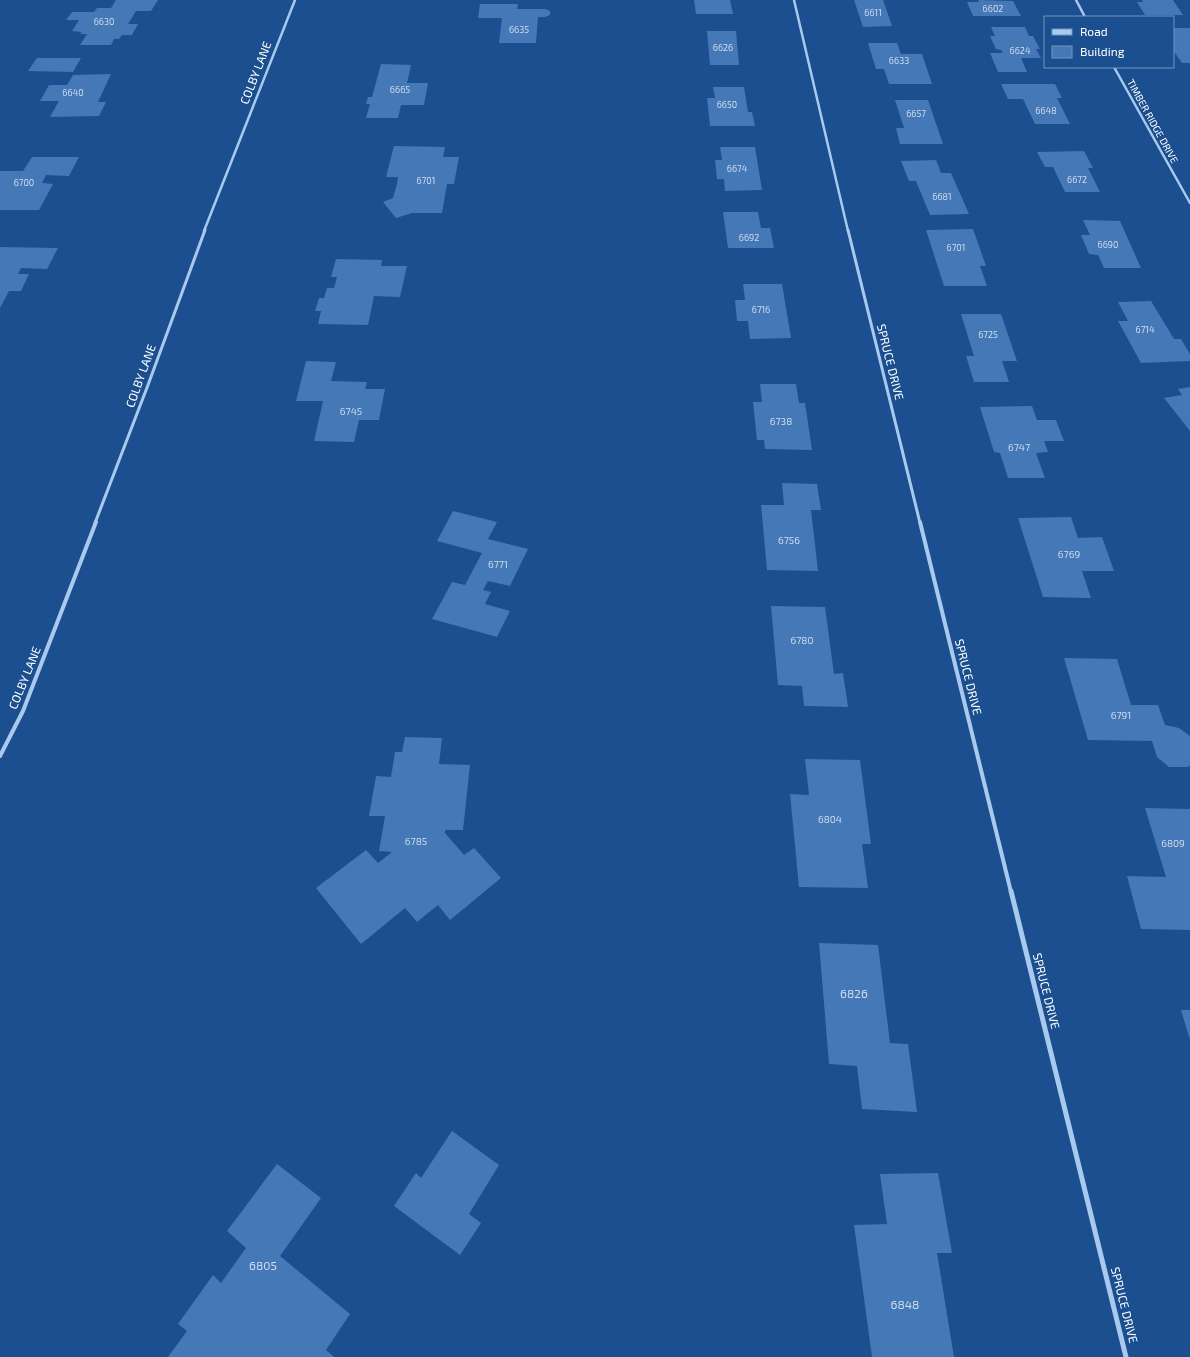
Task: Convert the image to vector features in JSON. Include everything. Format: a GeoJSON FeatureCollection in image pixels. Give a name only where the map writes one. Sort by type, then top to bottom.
{"type":"FeatureCollection","features":[{"type":"Feature","properties":{"kind":"street","name":"COLBY LANE"},"geometry":{"type":"LineString","coordinates":[[0,756],[23,710],[148,385],[198,247],[295,0]]}},
{"type":"Feature","properties":{"kind":"street","name":"SPRUCE DRIVE"},"geometry":{"type":"LineString","coordinates":[[794,0],[857,268],[1126,1357]]}},
{"type":"Feature","properties":{"kind":"street"},"geometry":{"type":"LineString","coordinates":[[1076,0],[1085,16]]}},
{"type":"Feature","properties":{"kind":"street","name":"TIMBER RIDGE DRIVE"},"geometry":{"type":"LineString","coordinates":[[1115,68],[1190,203]]}},
{"type":"Feature","properties":{"kind":"building"},"geometry":{"type":"Polygon","coordinates":[[[116,0],[158,0],[151,11],[136,11],[128,24],[138,24],[132,35],[122,35],[119,39],[114,39],[111,45],[80,45],[87,34],[80,34],[82,32],[72,31],[79,20],[66,20],[72,12],[94,12],[97,8],[111,8],[116,0]]]}},
{"type":"Feature","properties":{"kind":"building"},"geometry":{"type":"Polygon","coordinates":[[[694,0],[730,0],[733,14],[696,14],[694,0]]]}},
{"type":"Feature","properties":{"kind":"building"},"geometry":{"type":"Polygon","coordinates":[[[854,0],[883,0],[892,26],[863,27],[854,0]]]}},
{"type":"Feature","properties":{"kind":"building"},"geometry":{"type":"Polygon","coordinates":[[[978,0],[1013,1],[1021,16],[973,16],[967,2],[979,2],[978,0]]]}},
{"type":"Feature","properties":{"kind":"building"},"geometry":{"type":"Polygon","coordinates":[[[1142,0],[1173,0],[1183,15],[1145,15],[1137,2],[1143,2],[1142,0]]]}},
{"type":"Feature","properties":{"kind":"building"},"geometry":{"type":"Polygon","coordinates":[[[480,4],[518,4],[517,9],[545,9],[550,11],[550,15],[538,17],[536,43],[499,43],[502,18],[478,18],[480,4]]]}},
{"type":"Feature","properties":{"kind":"building"},"geometry":{"type":"Polygon","coordinates":[[[991,27],[1025,27],[1029,36],[1033,36],[1040,49],[1036,49],[1041,58],[1021,58],[1027,72],[998,72],[990,53],[1003,53],[1001,50],[996,49],[990,36],[995,36],[991,27]]]}},
{"type":"Feature","properties":{"kind":"building"},"geometry":{"type":"Polygon","coordinates":[[[1174,28],[1190,28],[1190,63],[1182,63],[1174,51],[1174,28]]]}},
{"type":"Feature","properties":{"kind":"building"},"geometry":{"type":"Polygon","coordinates":[[[707,31],[736,31],[739,65],[710,65],[707,31]]]}},
{"type":"Feature","properties":{"kind":"building"},"geometry":{"type":"Polygon","coordinates":[[[868,43],[897,43],[901,54],[922,54],[932,84],[889,84],[884,69],[876,69],[868,43]]]}},
{"type":"Feature","properties":{"kind":"building"},"geometry":{"type":"Polygon","coordinates":[[[37,58],[81,58],[73,72],[28,71],[37,58]]]}},
{"type":"Feature","properties":{"kind":"building"},"geometry":{"type":"Polygon","coordinates":[[[381,64],[411,65],[407,83],[428,83],[424,105],[401,105],[398,118],[366,118],[370,104],[366,104],[368,97],[372,97],[381,64]]]}},
{"type":"Feature","properties":{"kind":"building"},"geometry":{"type":"Polygon","coordinates":[[[111,74],[98,102],[106,102],[99,116],[50,117],[59,101],[40,101],[49,85],[67,85],[73,75],[111,74]]]}},
{"type":"Feature","properties":{"kind":"building"},"geometry":{"type":"Polygon","coordinates":[[[1001,84],[1055,84],[1062,98],[1057,98],[1070,124],[1035,124],[1023,99],[1008,99],[1001,84]]]}},
{"type":"Feature","properties":{"kind":"building"},"geometry":{"type":"Polygon","coordinates":[[[713,87],[744,87],[748,112],[752,112],[755,126],[710,126],[707,98],[715,98],[713,87]]]}},
{"type":"Feature","properties":{"kind":"building"},"geometry":{"type":"Polygon","coordinates":[[[895,100],[928,100],[943,144],[900,144],[896,128],[904,128],[895,100]]]}},
{"type":"Feature","properties":{"kind":"building"},"geometry":{"type":"Polygon","coordinates":[[[394,146],[445,147],[443,157],[459,157],[454,184],[447,184],[442,213],[412,213],[396,218],[383,202],[393,198],[397,184],[398,177],[386,177],[394,146]]]}},
{"type":"Feature","properties":{"kind":"building"},"geometry":{"type":"Polygon","coordinates":[[[720,147],[755,147],[762,190],[725,191],[724,179],[717,179],[715,160],[722,160],[720,147]]]}},
{"type":"Feature","properties":{"kind":"building"},"geometry":{"type":"Polygon","coordinates":[[[1084,151],[1093,168],[1088,168],[1100,192],[1065,192],[1053,167],[1045,167],[1037,152],[1084,151]]]}},
{"type":"Feature","properties":{"kind":"building"},"geometry":{"type":"Polygon","coordinates":[[[32,157],[79,157],[69,176],[46,175],[42,183],[53,184],[39,210],[0,210],[0,171],[23,171],[32,157]]]}},
{"type":"Feature","properties":{"kind":"building"},"geometry":{"type":"Polygon","coordinates":[[[936,160],[941,173],[951,173],[969,214],[930,215],[916,181],[909,181],[901,161],[936,160]]]}},
{"type":"Feature","properties":{"kind":"building"},"geometry":{"type":"Polygon","coordinates":[[[723,212],[758,212],[761,228],[770,228],[774,248],[728,248],[723,212]]]}},
{"type":"Feature","properties":{"kind":"building"},"geometry":{"type":"Polygon","coordinates":[[[1083,220],[1120,221],[1141,268],[1104,268],[1098,255],[1089,254],[1081,235],[1090,235],[1083,220]]]}},
{"type":"Feature","properties":{"kind":"building"},"geometry":{"type":"Polygon","coordinates":[[[973,229],[986,266],[980,266],[987,286],[944,286],[926,230],[973,229]]]}},
{"type":"Feature","properties":{"kind":"building"},"geometry":{"type":"Polygon","coordinates":[[[0,247],[58,248],[47,269],[21,268],[18,274],[29,274],[21,291],[9,291],[0,308],[0,247]]]}},
{"type":"Feature","properties":{"kind":"building"},"geometry":{"type":"Polygon","coordinates":[[[336,259],[382,260],[381,266],[407,266],[400,297],[374,296],[368,325],[318,324],[321,311],[315,311],[319,298],[324,298],[327,288],[334,288],[337,277],[331,277],[336,259]]]}},
{"type":"Feature","properties":{"kind":"building"},"geometry":{"type":"Polygon","coordinates":[[[743,284],[782,284],[791,338],[750,339],[748,321],[737,321],[735,300],[745,300],[743,284]]]}},
{"type":"Feature","properties":{"kind":"building"},"geometry":{"type":"Polygon","coordinates":[[[1151,301],[1174,339],[1181,339],[1190,354],[1190,361],[1141,363],[1118,321],[1128,321],[1118,302],[1151,301]]]}},
{"type":"Feature","properties":{"kind":"building"},"geometry":{"type":"Polygon","coordinates":[[[961,314],[1001,314],[1017,361],[1002,361],[1009,382],[974,382],[966,356],[974,356],[961,314]]]}},
{"type":"Feature","properties":{"kind":"building"},"geometry":{"type":"Polygon","coordinates":[[[306,361],[336,362],[331,381],[367,382],[365,389],[385,389],[379,420],[359,420],[354,442],[314,441],[323,401],[296,401],[306,361]]]}},
{"type":"Feature","properties":{"kind":"building"},"geometry":{"type":"Polygon","coordinates":[[[760,384],[796,384],[799,403],[805,403],[812,450],[765,449],[764,440],[757,440],[753,402],[762,402],[760,384]]]}},
{"type":"Feature","properties":{"kind":"building"},"geometry":{"type":"Polygon","coordinates":[[[1190,387],[1190,431],[1164,398],[1182,395],[1178,389],[1190,387]]]}},
{"type":"Feature","properties":{"kind":"building"},"geometry":{"type":"Polygon","coordinates":[[[1032,406],[1037,420],[1056,420],[1064,441],[1044,441],[1048,452],[1036,453],[1045,478],[1008,478],[1000,453],[994,452],[980,407],[1032,406]]]}},
{"type":"Feature","properties":{"kind":"building"},"geometry":{"type":"Polygon","coordinates":[[[782,483],[817,484],[821,510],[811,510],[818,571],[767,570],[761,505],[784,505],[782,483]]]}},
{"type":"Feature","properties":{"kind":"building"},"geometry":{"type":"Polygon","coordinates":[[[453,511],[497,522],[488,539],[528,549],[510,586],[488,581],[483,590],[491,592],[485,604],[510,611],[497,637],[432,619],[452,582],[465,585],[482,553],[437,541],[453,511]]]}},
{"type":"Feature","properties":{"kind":"building"},"geometry":{"type":"Polygon","coordinates":[[[1071,517],[1078,538],[1102,537],[1114,571],[1082,571],[1091,598],[1043,597],[1018,518],[1071,517]]]}},
{"type":"Feature","properties":{"kind":"building"},"geometry":{"type":"Polygon","coordinates":[[[771,606],[825,607],[834,674],[843,673],[848,707],[804,706],[802,686],[778,685],[771,606]]]}},
{"type":"Feature","properties":{"kind":"building"},"geometry":{"type":"Polygon","coordinates":[[[1064,658],[1117,659],[1131,705],[1158,705],[1165,725],[1179,728],[1190,736],[1190,765],[1188,767],[1169,767],[1157,757],[1152,741],[1088,740],[1064,658]]]}},
{"type":"Feature","properties":{"kind":"building"},"geometry":{"type":"Polygon","coordinates":[[[405,737],[442,738],[439,764],[470,765],[463,830],[445,830],[445,833],[464,855],[474,848],[501,878],[450,920],[438,905],[417,922],[405,908],[361,944],[316,888],[366,850],[378,863],[392,852],[379,851],[385,816],[369,816],[376,776],[391,777],[395,752],[402,752],[405,737]]]}},
{"type":"Feature","properties":{"kind":"building"},"geometry":{"type":"Polygon","coordinates":[[[805,759],[860,760],[871,844],[862,844],[868,888],[799,887],[790,794],[809,795],[805,759]]]}},
{"type":"Feature","properties":{"kind":"building"},"geometry":{"type":"Polygon","coordinates":[[[1145,808],[1190,809],[1190,930],[1141,929],[1127,876],[1166,877],[1145,808]]]}},
{"type":"Feature","properties":{"kind":"building"},"geometry":{"type":"Polygon","coordinates":[[[819,943],[878,945],[890,1043],[908,1044],[917,1112],[862,1109],[857,1066],[829,1064],[819,943]]]}},
{"type":"Feature","properties":{"kind":"building"},"geometry":{"type":"Polygon","coordinates":[[[1181,1010],[1190,1010],[1190,1040],[1181,1010]]]}},
{"type":"Feature","properties":{"kind":"building"},"geometry":{"type":"Polygon","coordinates":[[[452,1131],[499,1165],[469,1214],[481,1223],[460,1255],[394,1206],[416,1173],[421,1178],[452,1131]]]}},
{"type":"Feature","properties":{"kind":"building"},"geometry":{"type":"Polygon","coordinates":[[[277,1164],[321,1198],[280,1256],[350,1314],[326,1350],[334,1357],[168,1357],[187,1331],[178,1324],[213,1275],[221,1283],[246,1248],[227,1231],[277,1164]]]}},
{"type":"Feature","properties":{"kind":"building"},"geometry":{"type":"Polygon","coordinates":[[[938,1173],[952,1253],[937,1253],[954,1357],[872,1357],[854,1225],[887,1224],[880,1174],[938,1173]]]}}]}
